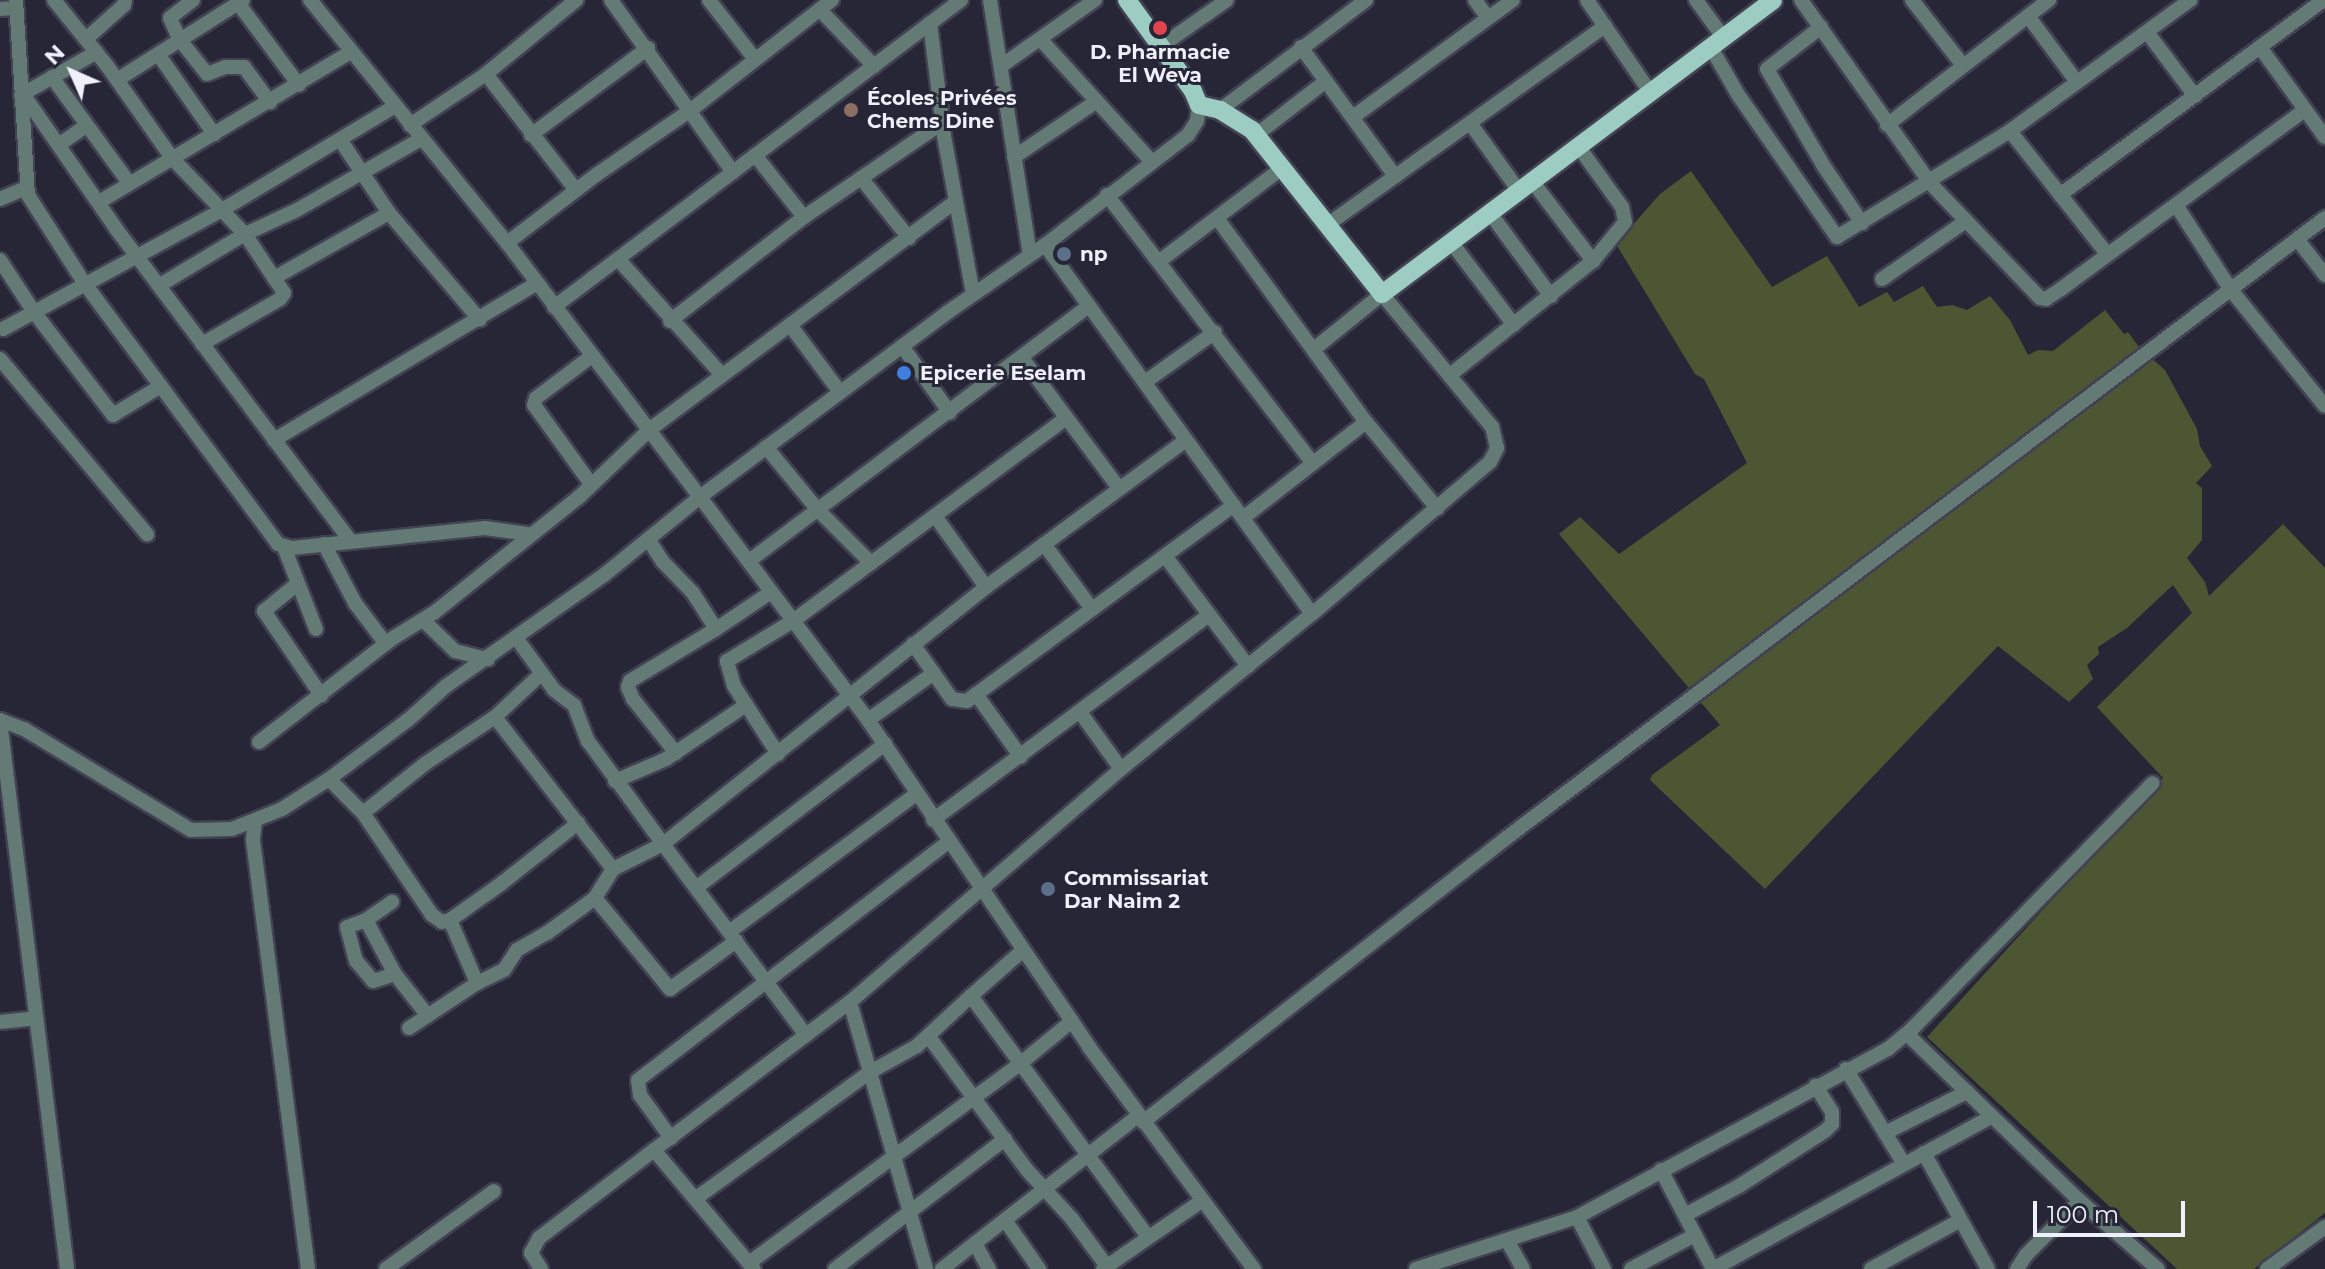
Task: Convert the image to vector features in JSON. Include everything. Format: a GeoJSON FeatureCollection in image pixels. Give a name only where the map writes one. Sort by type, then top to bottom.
{"type":"FeatureCollection","features":[{"type":"Feature","properties":{"kind":"main road"},"geometry":{"type":"LineString","coordinates":[[1127,0],[1199,105],[1220,110],[1247,125],[1382,294],[1773,0]]}},
{"type":"Feature","properties":{"kind":"street"},"geometry":{"type":"LineString","coordinates":[[54,0],[97,52],[172,158],[245,234],[284,293],[280,299],[202,344]]}},
{"type":"Feature","properties":{"kind":"street"},"geometry":{"type":"LineString","coordinates":[[86,39],[124,5],[125,0]]}},
{"type":"Feature","properties":{"kind":"street"},"geometry":{"type":"LineString","coordinates":[[193,0],[170,18],[180,40],[207,74],[225,67],[244,67],[270,102]]}},
{"type":"Feature","properties":{"kind":"street"},"geometry":{"type":"LineString","coordinates":[[310,0],[507,243],[868,720],[1022,951],[1141,1119],[1254,1269]]}},
{"type":"Feature","properties":{"kind":"street"},"geometry":{"type":"LineString","coordinates":[[410,125],[486,74],[576,0]]}},
{"type":"Feature","properties":{"kind":"street"},"geometry":{"type":"LineString","coordinates":[[611,0],[648,48],[733,172]]}},
{"type":"Feature","properties":{"kind":"street"},"geometry":{"type":"LineString","coordinates":[[709,0],[755,59]]}},
{"type":"Feature","properties":{"kind":"street"},"geometry":{"type":"LineString","coordinates":[[507,243],[576,190],[691,110],[832,0]]}},
{"type":"Feature","properties":{"kind":"street"},"geometry":{"type":"LineString","coordinates":[[554,307],[961,0]]}},
{"type":"Feature","properties":{"kind":"street"},"geometry":{"type":"LineString","coordinates":[[990,0],[1030,254]]}},
{"type":"Feature","properties":{"kind":"street"},"geometry":{"type":"LineString","coordinates":[[1001,66],[1095,0]]}},
{"type":"Feature","properties":{"kind":"street"},"geometry":{"type":"LineString","coordinates":[[1161,46],[1227,0]]}},
{"type":"Feature","properties":{"kind":"street"},"geometry":{"type":"LineString","coordinates":[[1220,110],[1301,47],[1346,6],[1366,0]]}},
{"type":"Feature","properties":{"kind":"street"},"geometry":{"type":"LineString","coordinates":[[1475,0],[1488,18]]}},
{"type":"Feature","properties":{"kind":"street"},"geometry":{"type":"LineString","coordinates":[[1353,117],[1513,0]]}},
{"type":"Feature","properties":{"kind":"street"},"geometry":{"type":"LineString","coordinates":[[1587,0],[1650,92]]}},
{"type":"Feature","properties":{"kind":"street"},"geometry":{"type":"LineString","coordinates":[[1696,0],[1739,96],[1833,235],[1841,235],[1862,223],[2010,131],[2190,0]]}},
{"type":"Feature","properties":{"kind":"street"},"geometry":{"type":"LineString","coordinates":[[1801,0],[1930,183],[2040,298],[2054,294],[2305,110]]}},
{"type":"Feature","properties":{"kind":"street"},"geometry":{"type":"LineString","coordinates":[[1887,125],[1962,64],[2049,0]]}},
{"type":"Feature","properties":{"kind":"street"},"geometry":{"type":"LineString","coordinates":[[2060,195],[2324,0]]}},
{"type":"Feature","properties":{"kind":"street"},"geometry":{"type":"LineString","coordinates":[[1916,1],[1962,64]]}},
{"type":"Feature","properties":{"kind":"street"},"geometry":{"type":"LineString","coordinates":[[117,80],[240,2],[299,85]]}},
{"type":"Feature","properties":{"kind":"street"},"geometry":{"type":"LineString","coordinates":[[0,9],[16,4],[26,188],[85,284],[272,538],[284,547],[316,629]]}},
{"type":"Feature","properties":{"kind":"street"},"geometry":{"type":"LineString","coordinates":[[820,10],[874,66]]}},
{"type":"Feature","properties":{"kind":"street"},"geometry":{"type":"LineString","coordinates":[[2028,16],[2077,82]]}},
{"type":"Feature","properties":{"kind":"street"},"geometry":{"type":"LineString","coordinates":[[930,23],[954,203],[973,294]]}},
{"type":"Feature","properties":{"kind":"street"},"geometry":{"type":"LineString","coordinates":[[1327,225],[1605,26]]}},
{"type":"Feature","properties":{"kind":"street"},"geometry":{"type":"LineString","coordinates":[[1821,27],[1767,69],[1823,165],[1862,223]]}},
{"type":"Feature","properties":{"kind":"street"},"geometry":{"type":"LineString","coordinates":[[2147,32],[2195,96]]}},
{"type":"Feature","properties":{"kind":"street"},"geometry":{"type":"LineString","coordinates":[[1041,40],[1151,161]]}},
{"type":"Feature","properties":{"kind":"street"},"geometry":{"type":"LineString","coordinates":[[1301,47],[1395,176]]}},
{"type":"Feature","properties":{"kind":"street"},"geometry":{"type":"LineString","coordinates":[[2260,47],[2325,137]]}},
{"type":"Feature","properties":{"kind":"street"},"geometry":{"type":"LineString","coordinates":[[531,135],[648,48]]}},
{"type":"Feature","properties":{"kind":"street"},"geometry":{"type":"LineString","coordinates":[[22,95],[97,52]]}},
{"type":"Feature","properties":{"kind":"street"},"geometry":{"type":"LineString","coordinates":[[99,202],[351,52]]}},
{"type":"Feature","properties":{"kind":"street"},"geometry":{"type":"LineString","coordinates":[[158,54],[214,134]]}},
{"type":"Feature","properties":{"kind":"street"},"geometry":{"type":"LineString","coordinates":[[486,74],[576,190]]}},
{"type":"Feature","properties":{"kind":"street"},"geometry":{"type":"LineString","coordinates":[[52,77],[129,183]]}},
{"type":"Feature","properties":{"kind":"street"},"geometry":{"type":"LineString","coordinates":[[1256,135],[1326,81]]}},
{"type":"Feature","properties":{"kind":"street"},"geometry":{"type":"LineString","coordinates":[[22,95],[60,144],[138,258],[350,540]]}},
{"type":"Feature","properties":{"kind":"street"},"geometry":{"type":"LineString","coordinates":[[1014,157],[1097,101]]}},
{"type":"Feature","properties":{"kind":"street"},"geometry":{"type":"LineString","coordinates":[[67,1269],[0,720],[24,729],[191,830],[221,831],[255,820],[329,779],[408,720],[446,686],[517,639],[766,447],[973,294],[1045,245],[1188,135],[1197,121],[1199,105]]}},
{"type":"Feature","properties":{"kind":"street"},"geometry":{"type":"LineString","coordinates":[[3,329],[138,258],[341,141],[395,106]]}},
{"type":"Feature","properties":{"kind":"street"},"geometry":{"type":"LineString","coordinates":[[670,321],[804,217],[942,123]]}},
{"type":"Feature","properties":{"kind":"street"},"geometry":{"type":"LineString","coordinates":[[1470,123],[1593,261]]}},
{"type":"Feature","properties":{"kind":"street"},"geometry":{"type":"LineString","coordinates":[[60,144],[86,126]]}},
{"type":"Feature","properties":{"kind":"street"},"geometry":{"type":"LineString","coordinates":[[2010,131],[2107,254]]}},
{"type":"Feature","properties":{"kind":"street"},"geometry":{"type":"LineString","coordinates":[[160,285],[245,234],[421,139]]}},
{"type":"Feature","properties":{"kind":"street"},"geometry":{"type":"LineString","coordinates":[[341,141],[389,213],[480,320]]}},
{"type":"Feature","properties":{"kind":"street"},"geometry":{"type":"LineString","coordinates":[[1450,375],[1593,261],[1619,230],[1626,215],[1578,146]]}},
{"type":"Feature","properties":{"kind":"street"},"geometry":{"type":"LineString","coordinates":[[755,155],[804,217]]}},
{"type":"Feature","properties":{"kind":"street"},"geometry":{"type":"LineString","coordinates":[[1161,260],[1282,168]]}},
{"type":"Feature","properties":{"kind":"street"},"geometry":{"type":"LineString","coordinates":[[861,178],[909,238]]}},
{"type":"Feature","properties":{"kind":"street"},"geometry":{"type":"LineString","coordinates":[[0,199],[26,188]]}},
{"type":"Feature","properties":{"kind":"street"},"geometry":{"type":"LineString","coordinates":[[1107,195],[1161,260],[1313,463]]}},
{"type":"Feature","properties":{"kind":"street"},"geometry":{"type":"LineString","coordinates":[[259,742],[386,644],[423,620],[591,484],[649,430],[954,203]]}},
{"type":"Feature","properties":{"kind":"street"},"geometry":{"type":"LineString","coordinates":[[2176,205],[2231,290],[2325,406]]}},
{"type":"Feature","properties":{"kind":"street"},"geometry":{"type":"LineString","coordinates":[[274,278],[389,213]]}},
{"type":"Feature","properties":{"kind":"street"},"geometry":{"type":"LineString","coordinates":[[1490,213],[1551,296]]}},
{"type":"Feature","properties":{"kind":"street"},"geometry":{"type":"LineString","coordinates":[[1217,218],[1366,422],[1437,508]]}},
{"type":"Feature","properties":{"kind":"street"},"geometry":{"type":"LineString","coordinates":[[942,1269],[1089,1154],[1141,1119],[2325,218]]}},
{"type":"Feature","properties":{"kind":"street"},"geometry":{"type":"LineString","coordinates":[[1882,279],[1966,221]]}},
{"type":"Feature","properties":{"kind":"street"},"geometry":{"type":"LineString","coordinates":[[2297,239],[2325,275]]}},
{"type":"Feature","properties":{"kind":"street"},"geometry":{"type":"LineString","coordinates":[[1451,242],[1514,325]]}},
{"type":"Feature","properties":{"kind":"street"},"geometry":{"type":"LineString","coordinates":[[1045,245],[1312,614]]}},
{"type":"Feature","properties":{"kind":"street"},"geometry":{"type":"LineString","coordinates":[[618,259],[670,321],[722,375]]}},
{"type":"Feature","properties":{"kind":"street"},"geometry":{"type":"LineString","coordinates":[[0,260],[34,312],[113,415],[161,386]]}},
{"type":"Feature","properties":{"kind":"street"},"geometry":{"type":"LineString","coordinates":[[274,440],[536,284]]}},
{"type":"Feature","properties":{"kind":"street"},"geometry":{"type":"LineString","coordinates":[[541,1269],[531,1253],[539,1238],[850,1002],[1121,769],[1312,614],[1490,462],[1497,448],[1492,427],[1382,294],[1314,349]]}},
{"type":"Feature","properties":{"kind":"street"},"geometry":{"type":"LineString","coordinates":[[749,561],[1089,306]]}},
{"type":"Feature","properties":{"kind":"street"},"geometry":{"type":"LineString","coordinates":[[790,325],[840,392]]}},
{"type":"Feature","properties":{"kind":"street"},"geometry":{"type":"LineString","coordinates":[[1145,382],[1215,332]]}},
{"type":"Feature","properties":{"kind":"street"},"geometry":{"type":"LineString","coordinates":[[902,346],[950,413]]}},
{"type":"Feature","properties":{"kind":"street"},"geometry":{"type":"LineString","coordinates":[[591,484],[534,405],[536,398],[592,356]]}},
{"type":"Feature","properties":{"kind":"street"},"geometry":{"type":"LineString","coordinates":[[1022,358],[1119,488]]}},
{"type":"Feature","properties":{"kind":"street"},"geometry":{"type":"LineString","coordinates":[[0,359],[147,534]]}},
{"type":"Feature","properties":{"kind":"street"},"geometry":{"type":"LineString","coordinates":[[778,754],[734,686],[727,661],[793,621],[1065,419]]}},
{"type":"Feature","properties":{"kind":"street"},"geometry":{"type":"LineString","coordinates":[[1243,518],[1366,422]]}},
{"type":"Feature","properties":{"kind":"street"},"geometry":{"type":"LineString","coordinates":[[409,1028],[477,983],[504,970],[517,950],[547,933],[595,898],[613,869],[663,844],[986,587],[1186,440]]}},
{"type":"Feature","properties":{"kind":"street"},"geometry":{"type":"LineString","coordinates":[[766,447],[818,510],[871,563]]}},
{"type":"Feature","properties":{"kind":"street"},"geometry":{"type":"LineString","coordinates":[[913,644],[957,702],[976,694],[1234,505]]}},
{"type":"Feature","properties":{"kind":"street"},"geometry":{"type":"LineString","coordinates":[[935,516],[986,587]]}},
{"type":"Feature","properties":{"kind":"street"},"geometry":{"type":"LineString","coordinates":[[284,547],[485,528],[528,534]]}},
{"type":"Feature","properties":{"kind":"street"},"geometry":{"type":"LineString","coordinates":[[648,539],[663,562],[693,593],[716,629]]}},
{"type":"Feature","properties":{"kind":"street"},"geometry":{"type":"LineString","coordinates":[[324,544],[355,603],[386,644]]}},
{"type":"Feature","properties":{"kind":"street"},"geometry":{"type":"LineString","coordinates":[[1044,544],[1092,609]]}},
{"type":"Feature","properties":{"kind":"street"},"geometry":{"type":"LineString","coordinates":[[1165,556],[1248,666]]}},
{"type":"Feature","properties":{"kind":"street"},"geometry":{"type":"LineString","coordinates":[[297,584],[264,611],[321,695]]}},
{"type":"Feature","properties":{"kind":"street"},"geometry":{"type":"LineString","coordinates":[[676,753],[633,699],[628,687],[630,681],[771,592]]}},
{"type":"Feature","properties":{"kind":"street"},"geometry":{"type":"LineString","coordinates":[[933,820],[1209,615]]}},
{"type":"Feature","properties":{"kind":"street"},"geometry":{"type":"LineString","coordinates":[[423,620],[455,651],[488,659]]}},
{"type":"Feature","properties":{"kind":"street"},"geometry":{"type":"LineString","coordinates":[[517,639],[554,690],[574,705],[588,741],[615,781],[805,1034]]}},
{"type":"Feature","properties":{"kind":"street"},"geometry":{"type":"LineString","coordinates":[[363,813],[426,763],[495,717],[542,673]]}},
{"type":"Feature","properties":{"kind":"street"},"geometry":{"type":"LineString","coordinates":[[868,720],[934,673]]}},
{"type":"Feature","properties":{"kind":"street"},"geometry":{"type":"LineString","coordinates":[[976,694],[1021,757]]}},
{"type":"Feature","properties":{"kind":"street"},"geometry":{"type":"LineString","coordinates":[[615,781],[676,753],[746,705]]}},
{"type":"Feature","properties":{"kind":"street"},"geometry":{"type":"LineString","coordinates":[[1080,712],[1121,769]]}},
{"type":"Feature","properties":{"kind":"street"},"geometry":{"type":"LineString","coordinates":[[495,717],[613,869]]}},
{"type":"Feature","properties":{"kind":"street"},"geometry":{"type":"LineString","coordinates":[[696,888],[885,744]]}},
{"type":"Feature","properties":{"kind":"street"},"geometry":{"type":"LineString","coordinates":[[329,779],[363,813],[432,915],[442,922],[450,920],[578,823]]}},
{"type":"Feature","properties":{"kind":"street"},"geometry":{"type":"LineString","coordinates":[[1416,1269],[1577,1217],[1888,1049],[1907,1034],[2153,783]]}},
{"type":"Feature","properties":{"kind":"street"},"geometry":{"type":"LineString","coordinates":[[595,898],[670,989],[916,794]]}},
{"type":"Feature","properties":{"kind":"street"},"geometry":{"type":"LineString","coordinates":[[255,820],[253,840],[308,1269]]}},
{"type":"Feature","properties":{"kind":"street"},"geometry":{"type":"LineString","coordinates":[[671,1138],[640,1095],[638,1080],[948,842]]}},
{"type":"Feature","properties":{"kind":"street"},"geometry":{"type":"LineString","coordinates":[[392,902],[366,920],[347,927],[356,961],[373,981],[395,974]]}},
{"type":"Feature","properties":{"kind":"street"},"geometry":{"type":"LineString","coordinates":[[366,920],[395,974],[428,1016]]}},
{"type":"Feature","properties":{"kind":"street"},"geometry":{"type":"LineString","coordinates":[[450,920],[477,983]]}},
{"type":"Feature","properties":{"kind":"street"},"geometry":{"type":"LineString","coordinates":[[695,1199],[870,1072],[929,1037],[1022,951]]}},
{"type":"Feature","properties":{"kind":"street"},"geometry":{"type":"LineString","coordinates":[[971,996],[1148,1237]]}},
{"type":"Feature","properties":{"kind":"street"},"geometry":{"type":"LineString","coordinates":[[850,1002],[926,1269]]}},
{"type":"Feature","properties":{"kind":"street"},"geometry":{"type":"LineString","coordinates":[[0,1022],[36,1018]]}},
{"type":"Feature","properties":{"kind":"street"},"geometry":{"type":"LineString","coordinates":[[654,1150],[752,1266],[893,1155],[1021,1063],[1072,1021]]}},
{"type":"Feature","properties":{"kind":"street"},"geometry":{"type":"LineString","coordinates":[[1907,1034],[2080,1201],[2158,1269]]}},
{"type":"Feature","properties":{"kind":"street"},"geometry":{"type":"LineString","coordinates":[[929,1037],[1107,1268],[1203,1200]]}},
{"type":"Feature","properties":{"kind":"street"},"geometry":{"type":"LineString","coordinates":[[1846,1069],[1904,1164]]}},
{"type":"Feature","properties":{"kind":"street"},"geometry":{"type":"LineString","coordinates":[[1685,1215],[1739,1186],[1825,1131],[1833,1120],[1832,1112],[1816,1086]]}},
{"type":"Feature","properties":{"kind":"street"},"geometry":{"type":"LineString","coordinates":[[1885,1133],[1967,1092]]}},
{"type":"Feature","properties":{"kind":"street"},"geometry":{"type":"LineString","coordinates":[[1661,1170],[1713,1269],[1992,1116]]}},
{"type":"Feature","properties":{"kind":"street"},"geometry":{"type":"LineString","coordinates":[[835,1269],[1005,1139]]}},
{"type":"Feature","properties":{"kind":"street"},"geometry":{"type":"LineString","coordinates":[[1924,1153],[1988,1269]]}},
{"type":"Feature","properties":{"kind":"street"},"geometry":{"type":"LineString","coordinates":[[386,1269],[494,1191]]}},
{"type":"Feature","properties":{"kind":"street"},"geometry":{"type":"LineString","coordinates":[[2017,1269],[2080,1201]]}},
{"type":"Feature","properties":{"kind":"street"},"geometry":{"type":"LineString","coordinates":[[1577,1217],[1601,1268]]}},
{"type":"Feature","properties":{"kind":"street"},"geometry":{"type":"LineString","coordinates":[[1005,1220],[1039,1269]]}},
{"type":"Feature","properties":{"kind":"street"},"geometry":{"type":"LineString","coordinates":[[1871,1269],[1961,1220]]}},
{"type":"Feature","properties":{"kind":"street"},"geometry":{"type":"LineString","coordinates":[[2267,1269],[2325,1227]]}},
{"type":"Feature","properties":{"kind":"street"},"geometry":{"type":"LineString","coordinates":[[1631,1269],[1695,1235]]}},
{"type":"Feature","properties":{"kind":"street"},"geometry":{"type":"LineString","coordinates":[[1507,1240],[1523,1269]]}},
{"type":"Feature","properties":{"kind":"street"},"geometry":{"type":"LineString","coordinates":[[975,1243],[989,1269]]}},
{"type":"Feature","properties":{"kind":"green space"},"geometry":{"type":"Polygon","coordinates":[[[1691,171],[1772,287],[1827,256],[1859,307],[1887,292],[1894,302],[1923,286],[1937,307],[1952,305],[1967,310],[1990,296],[2010,320],[2028,355],[2038,350],[2053,351],[2105,310],[2124,334],[2128,332],[2139,347],[2165,370],[2197,429],[2200,446],[2212,466],[2196,483],[2202,488],[2202,540],[2187,558],[2205,582],[2209,596],[2283,524],[2325,568],[2325,1213],[2254,1269],[2177,1269],[1927,1037],[2163,778],[2097,707],[2192,613],[2173,585],[2127,628],[2098,647],[2099,654],[2087,665],[2093,679],[2069,702],[1998,646],[1765,889],[1650,780],[1652,775],[1720,725],[1559,534],[1580,517],[1619,554],[1747,463],[1704,379],[1695,374],[1616,244],[1660,194],[1691,171]]]}},
{"type":"Feature","properties":{"kind":"place","name":"D. Pharmacie El Weva"},"geometry":{"type":"Point","coordinates":[1160,28]}},
{"type":"Feature","properties":{"kind":"place","name":"Écoles Privées Chems Dine"},"geometry":{"type":"Point","coordinates":[851,110]}},
{"type":"Feature","properties":{"kind":"place","name":"np"},"geometry":{"type":"Point","coordinates":[1064,254]}},
{"type":"Feature","properties":{"kind":"place","name":"Epicerie Eselam"},"geometry":{"type":"Point","coordinates":[904,373]}},
{"type":"Feature","properties":{"kind":"place","name":"Commissariat Dar Naim 2"},"geometry":{"type":"Point","coordinates":[1048,889]}}]}
